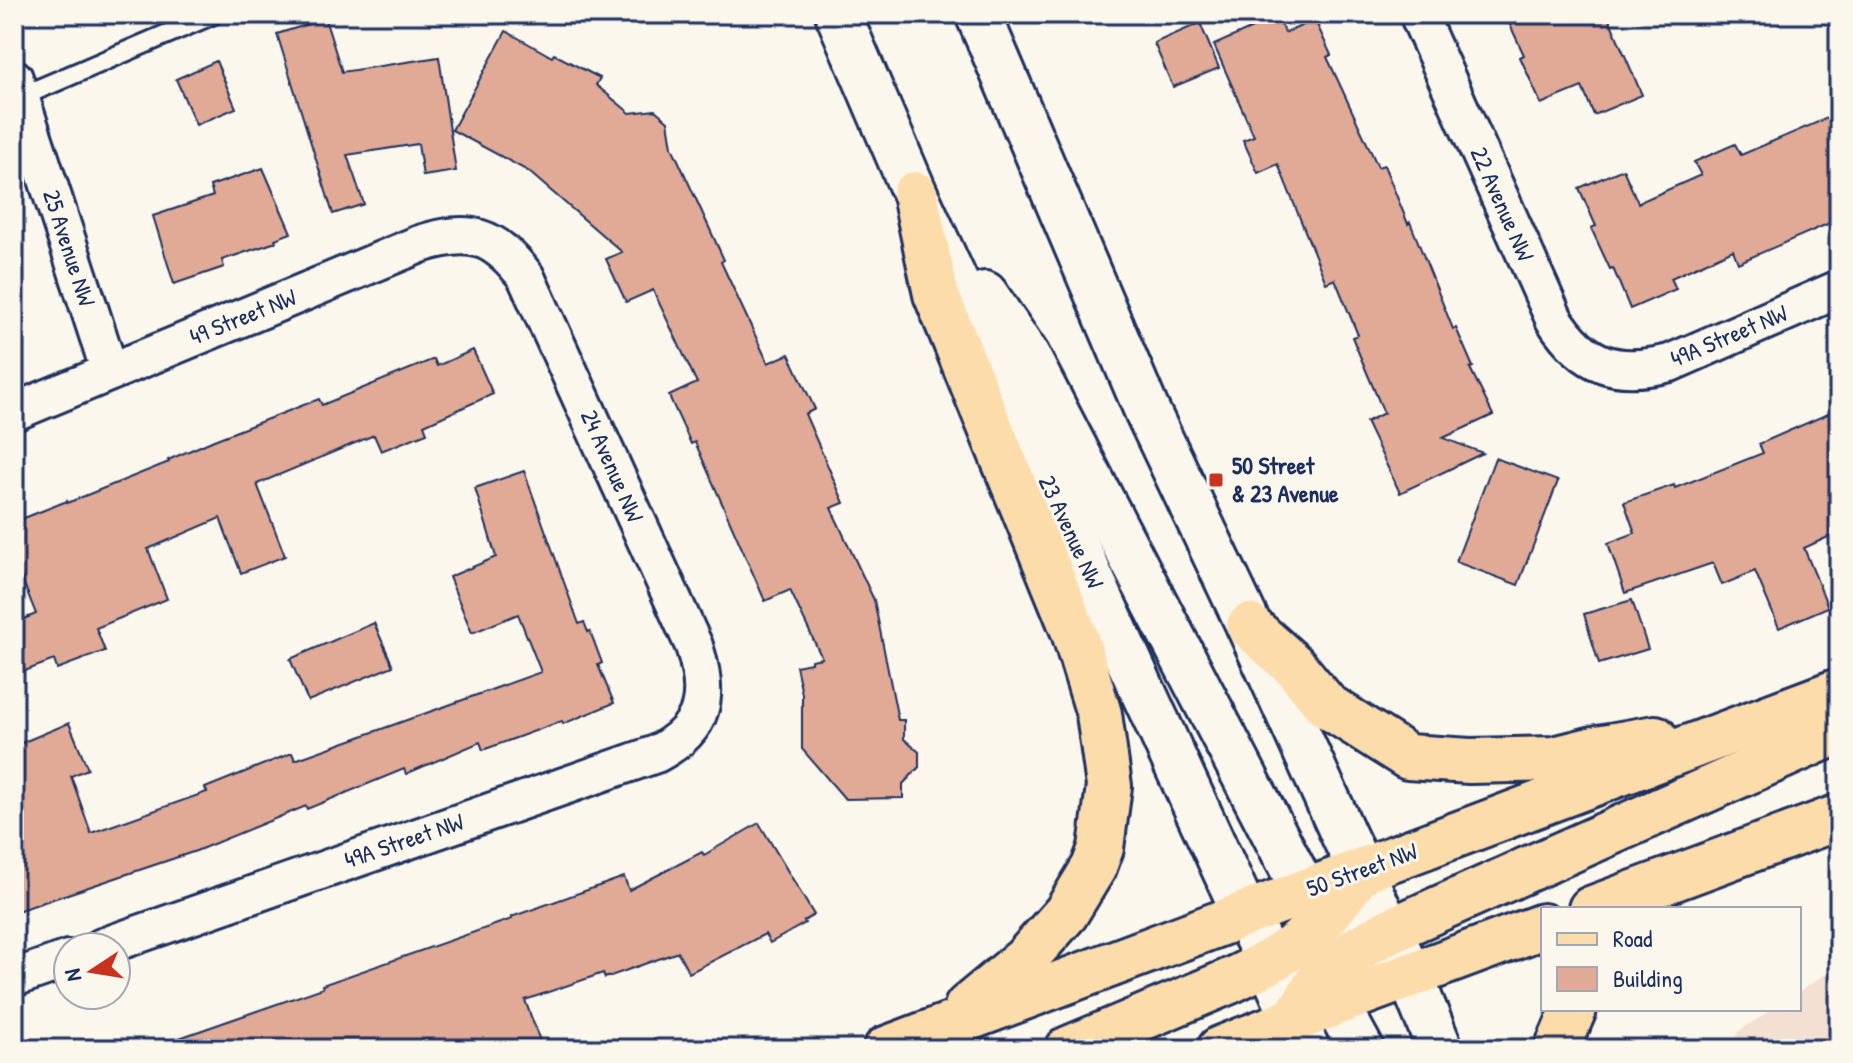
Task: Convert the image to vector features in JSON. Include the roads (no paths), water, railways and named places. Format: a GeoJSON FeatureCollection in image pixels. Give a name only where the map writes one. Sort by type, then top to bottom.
{"type":"FeatureCollection","features":[{"type":"Feature","properties":{"kind":"main road","name":"23 Avenue NW"},"geometry":{"type":"LineString","coordinates":[[838,14],[913,188],[1245,914],[1309,949],[1301,1034]]}},
{"type":"Feature","properties":{"kind":"main road"},"geometry":{"type":"LineString","coordinates":[[978,14],[1147,411],[1361,872],[1378,937],[1410,975],[1440,1049]]}},
{"type":"Feature","properties":{"kind":"main road"},"geometry":{"type":"LineString","coordinates":[[913,188],[1027,356],[1309,949],[1361,1049]]}},
{"type":"Feature","properties":{"kind":"main road"},"geometry":{"type":"LineString","coordinates":[[913,188],[936,294],[1074,632],[1099,714],[1109,786],[1101,848],[1094,867],[1066,913],[1025,959],[941,1029]]}},
{"type":"Feature","properties":{"kind":"main road"},"geometry":{"type":"LineString","coordinates":[[1249,626],[1294,666],[1326,705],[1408,757],[1470,761],[1554,759],[1598,748],[1752,722]]}},
{"type":"Feature","properties":{"kind":"main road","name":"50 Street NW"},"geometry":{"type":"LineString","coordinates":[[1220,1049],[1301,1034],[1309,949],[1361,872],[1839,691]]}},
{"type":"Feature","properties":{"kind":"main road"},"geometry":{"type":"LineString","coordinates":[[1068,1049],[1309,949],[1378,937],[1839,731]]}},
{"type":"Feature","properties":{"kind":"main road"},"geometry":{"type":"LineString","coordinates":[[1596,907],[1839,817]]}},
{"type":"Feature","properties":{"kind":"main road"},"geometry":{"type":"LineString","coordinates":[[1666,907],[1700,869]]}},
{"type":"Feature","properties":{"kind":"main road","name":"50 Street NW"},"geometry":{"type":"LineString","coordinates":[[886,1049],[1245,914],[1309,949],[1410,975],[1541,927]]}},
{"type":"Feature","properties":{"kind":"main road"},"geometry":{"type":"LineString","coordinates":[[1557,1049],[1573,1011]]}},
{"type":"Feature","properties":{"kind":"street","name":"22 Avenue NW"},"geometry":{"type":"LineString","coordinates":[[1418,14],[1554,319],[1576,349],[1591,359],[1616,368]]}},
{"type":"Feature","properties":{"kind":"street","name":"25 Avenue NW"},"geometry":{"type":"LineString","coordinates":[[17,87],[110,372]]}},
{"type":"Feature","properties":{"kind":"street","name":"49 Street NW"},"geometry":{"type":"LineString","coordinates":[[14,412],[420,244],[459,235],[476,238]]}},
{"type":"Feature","properties":{"kind":"street","name":"24 Avenue NW"},"geometry":{"type":"LineString","coordinates":[[476,238],[503,249],[514,261],[526,277],[546,320],[694,646],[704,688],[701,707],[694,718]]}},
{"type":"Feature","properties":{"kind":"street","name":"49A Street NW"},"geometry":{"type":"LineString","coordinates":[[1616,368],[1646,369],[1670,363],[1839,289]]}},
{"type":"Feature","properties":{"kind":"street","name":"49A Street NW"},"geometry":{"type":"LineString","coordinates":[[132,937],[656,754],[673,745],[694,718]]}},
{"type":"Feature","properties":{"kind":"street"},"geometry":{"type":"LineString","coordinates":[[14,978],[52,965]]}},
{"type":"Feature","properties":{"kind":"lane"},"geometry":{"type":"LineString","coordinates":[[17,87],[214,14]]}},
{"type":"Feature","properties":{"kind":"place","name":"50 Street & 23 Avenue"},"geometry":{"type":"Point","coordinates":[1216,480]}}]}
